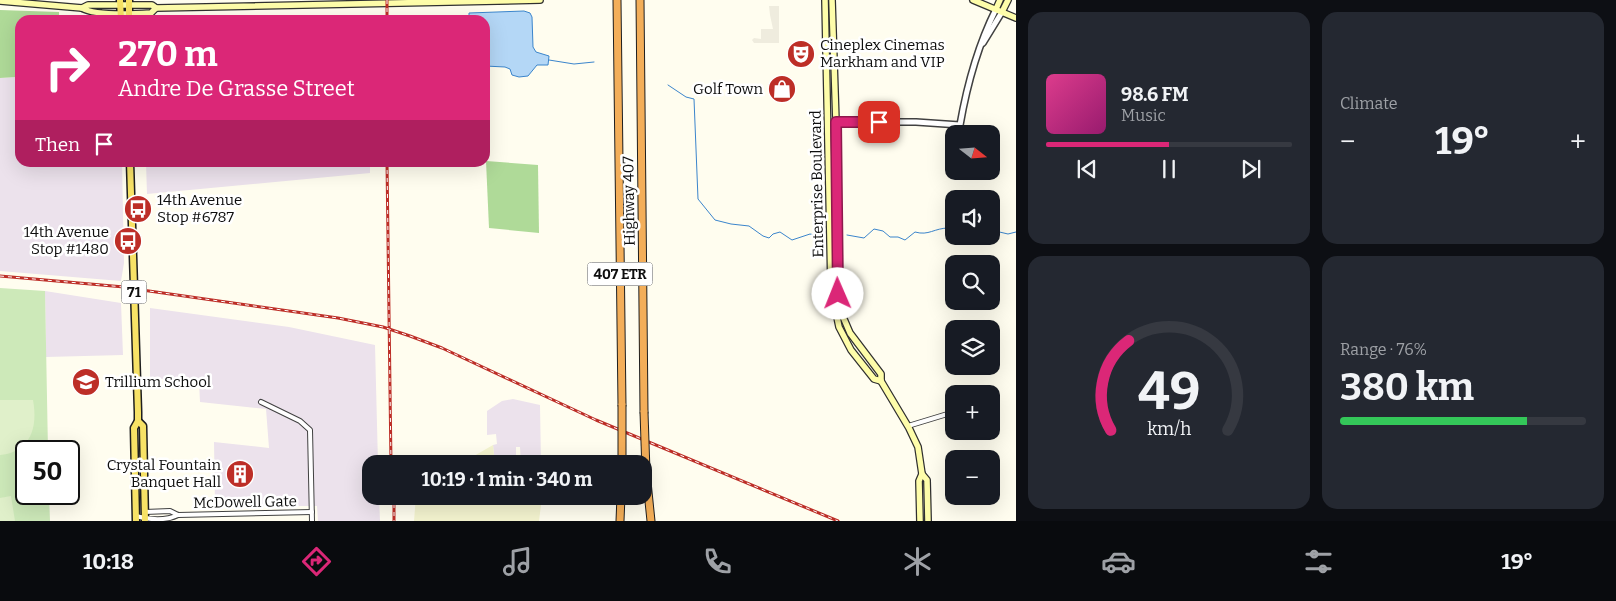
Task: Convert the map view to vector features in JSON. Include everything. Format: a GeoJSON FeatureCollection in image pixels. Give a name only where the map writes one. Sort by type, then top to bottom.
{"type":"FeatureCollection","features":[{"type":"Feature","properties":{"kind":"highway","name":"Highway 407"},"geometry":{"type":"LineString","coordinates":[[615,0],[622,455]]}},
{"type":"Feature","properties":{"kind":"highway","name":"Highway 407"},"geometry":{"type":"LineString","coordinates":[[641,0],[645,455]]}},
{"type":"Feature","properties":{"kind":"highway"},"geometry":{"type":"LineString","coordinates":[[622,505],[622,521]]}},
{"type":"Feature","properties":{"kind":"highway","name":"Highway 407"},"geometry":{"type":"LineString","coordinates":[[646,505],[646,521]]}},
{"type":"Feature","properties":{"kind":"highway"},"geometry":{"type":"LineString","coordinates":[[649,505],[651,521]]}},
{"type":"Feature","properties":{"kind":"main road"},"geometry":{"type":"LineString","coordinates":[[82,8],[88,5],[120,3],[152,5],[156,8],[298,3],[540,0]]}},
{"type":"Feature","properties":{"kind":"main road","name":"Enterprise Boulevard"},"geometry":{"type":"LineString","coordinates":[[825,0],[831,288],[839,327],[851,350],[874,379],[881,380]]}},
{"type":"Feature","properties":{"kind":"main road","name":"Enterprise Boulevard"},"geometry":{"type":"LineString","coordinates":[[832,0],[836,122],[838,294],[844,319],[850,333],[881,374],[881,380],[918,447],[922,474],[919,482],[920,521]]}},
{"type":"Feature","properties":{"kind":"main road"},"geometry":{"type":"LineString","coordinates":[[973,0],[1016,18]]}},
{"type":"Feature","properties":{"kind":"main road"},"geometry":{"type":"LineString","coordinates":[[999,10],[1000,0]]}},
{"type":"Feature","properties":{"kind":"main road"},"geometry":{"type":"LineString","coordinates":[[999,10],[1008,0]]}},
{"type":"Feature","properties":{"kind":"main road"},"geometry":{"type":"LineString","coordinates":[[0,1],[82,8],[88,12],[108,15]]}},
{"type":"Feature","properties":{"kind":"main road"},"geometry":{"type":"LineString","coordinates":[[140,15],[151,13],[156,8]]}},
{"type":"Feature","properties":{"kind":"main road","name":"71"},"geometry":{"type":"LineString","coordinates":[[130,167],[138,421],[134,428],[136,518]]}},
{"type":"Feature","properties":{"kind":"main road","name":"71"},"geometry":{"type":"LineString","coordinates":[[138,421],[142,426],[145,517]]}},
{"type":"Feature","properties":{"kind":"main road","name":"Enterprise Boulevard"},"geometry":{"type":"LineString","coordinates":[[922,474],[927,480],[928,521]]}},
{"type":"Feature","properties":{"kind":"street"},"geometry":{"type":"LineString","coordinates":[[828,122],[916,122],[960,125],[970,76],[982,43],[999,10]]}},
{"type":"Feature","properties":{"kind":"street"},"geometry":{"type":"LineString","coordinates":[[261,402],[300,421],[310,430],[312,521]]}},
{"type":"Feature","properties":{"kind":"street"},"geometry":{"type":"LineString","coordinates":[[908,426],[945,415]]}},
{"type":"Feature","properties":{"kind":"street","name":"McDowell Gate"},"geometry":{"type":"LineString","coordinates":[[136,518],[170,512],[178,515],[312,512]]}},
{"type":"Feature","properties":{"kind":"street","name":"McDowell Gate"},"geometry":{"type":"LineString","coordinates":[[145,517],[171,519],[178,515]]}},
{"type":"Feature","properties":{"kind":"shaded area"},"geometry":{"type":"Polygon","coordinates":[[[769,6],[779,6],[779,43],[754,43],[752,40],[754,38],[761,39],[761,29],[773,29],[769,6]]]}},
{"type":"Feature","properties":{"kind":"shaded area"},"geometry":{"type":"Polygon","coordinates":[[[15,77],[15,167],[122,167],[124,263],[121,281],[0,271],[0,78],[15,77]]]}},
{"type":"Feature","properties":{"kind":"shaded area"},"geometry":{"type":"Polygon","coordinates":[[[146,167],[370,167],[370,173],[147,194],[146,167]]]}},
{"type":"Feature","properties":{"kind":"shaded area"},"geometry":{"type":"Polygon","coordinates":[[[45,291],[121,303],[123,355],[46,357],[45,291]]]}},
{"type":"Feature","properties":{"kind":"shaded area"},"geometry":{"type":"Polygon","coordinates":[[[150,308],[289,327],[375,345],[378,455],[362,455],[362,505],[379,505],[380,521],[318,521],[317,506],[215,506],[214,442],[269,448],[266,409],[200,402],[199,382],[150,378],[150,308]]]}},
{"type":"Feature","properties":{"kind":"shaded area"},"geometry":{"type":"Polygon","coordinates":[[[513,399],[540,405],[541,455],[520,455],[520,447],[516,447],[516,455],[494,455],[493,445],[497,444],[496,434],[487,435],[487,411],[502,401],[513,399]]]}},
{"type":"Feature","properties":{"kind":"green space"},"geometry":{"type":"Polygon","coordinates":[[[0,10],[59,12],[59,15],[15,15],[15,77],[0,78],[0,10]]]}},
{"type":"Feature","properties":{"kind":"green space"},"geometry":{"type":"Polygon","coordinates":[[[490,161],[538,165],[539,233],[489,228],[486,167],[490,167],[490,161]]]}},
{"type":"Feature","properties":{"kind":"green space"},"geometry":{"type":"Polygon","coordinates":[[[0,288],[45,291],[48,440],[15,440],[15,505],[49,505],[50,521],[0,521],[0,288]]]}},
{"type":"Feature","properties":{"kind":"green space"},"geometry":{"type":"Polygon","coordinates":[[[0,400],[33,400],[34,420],[30,437],[28,440],[15,440],[15,451],[0,455],[0,400]]]}},
{"type":"Feature","properties":{"kind":"green space"},"geometry":{"type":"Polygon","coordinates":[[[493,445],[494,455],[476,455],[493,445]]]}},
{"type":"Feature","properties":{"kind":"green space"},"geometry":{"type":"Polygon","coordinates":[[[11,496],[15,521],[0,521],[0,498],[11,496]]]}},
{"type":"Feature","properties":{"kind":"green space"},"geometry":{"type":"Polygon","coordinates":[[[415,505],[541,505],[539,521],[414,521],[415,505]]]}},
{"type":"Feature","properties":{"kind":"water"},"geometry":{"type":"Polygon","coordinates":[[[524,11],[530,13],[532,17],[533,47],[536,52],[549,56],[548,65],[537,65],[528,76],[519,77],[512,75],[510,69],[505,67],[490,66],[490,15],[469,15],[469,13],[524,11]]]}},
{"type":"Feature","properties":{"kind":"waterway"},"geometry":{"type":"LineString","coordinates":[[549,60],[574,64],[594,62]]}},
{"type":"Feature","properties":{"kind":"waterway"},"geometry":{"type":"LineString","coordinates":[[668,85],[686,97],[694,99],[698,199],[715,220],[749,226],[769,238],[773,234],[780,232],[792,240],[810,234],[820,236]]}},
{"type":"Feature","properties":{"kind":"waterway"},"geometry":{"type":"LineString","coordinates":[[847,235],[864,238],[874,229],[883,231],[890,237],[898,237],[905,240],[915,232],[924,233],[945,228]]}},
{"type":"Feature","properties":{"kind":"waterway"},"geometry":{"type":"LineString","coordinates":[[1000,232],[1008,234],[1016,232]]}},
{"type":"Feature","properties":{"kind":"railway"},"geometry":{"type":"LineString","coordinates":[[387,0],[387,15]]}},
{"type":"Feature","properties":{"kind":"railway"},"geometry":{"type":"LineString","coordinates":[[387,167],[391,455]]}},
{"type":"Feature","properties":{"kind":"railway"},"geometry":{"type":"LineString","coordinates":[[0,276],[124,287]]}},
{"type":"Feature","properties":{"kind":"railway"},"geometry":{"type":"LineString","coordinates":[[142,290],[338,318],[383,327],[442,348],[596,420],[838,521]]}},
{"type":"Feature","properties":{"kind":"railway"},"geometry":{"type":"LineString","coordinates":[[394,505],[394,521]]}},
{"type":"Feature","properties":{"kind":"place","name":"Cineplex Cinemas Markham and VIP"},"geometry":{"type":"Point","coordinates":[801,54]}},
{"type":"Feature","properties":{"kind":"place","name":"Golf Town"},"geometry":{"type":"Point","coordinates":[782,89]}},
{"type":"Feature","properties":{"kind":"place","name":"14th Avenue Stop #6787"},"geometry":{"type":"Point","coordinates":[138,209]}},
{"type":"Feature","properties":{"kind":"place","name":"14th Avenue Stop #1480"},"geometry":{"type":"Point","coordinates":[128,241]}},
{"type":"Feature","properties":{"kind":"place","name":"Trillium School"},"geometry":{"type":"Point","coordinates":[86,382]}},
{"type":"Feature","properties":{"kind":"place","name":"Crystal Fountain Banquet Hall"},"geometry":{"type":"Point","coordinates":[240,474]}},
{"type":"Feature","properties":{"kind":"route"},"geometry":{"type":"LineString","coordinates":[[838,294],[836,122],[879,122]]}}]}
